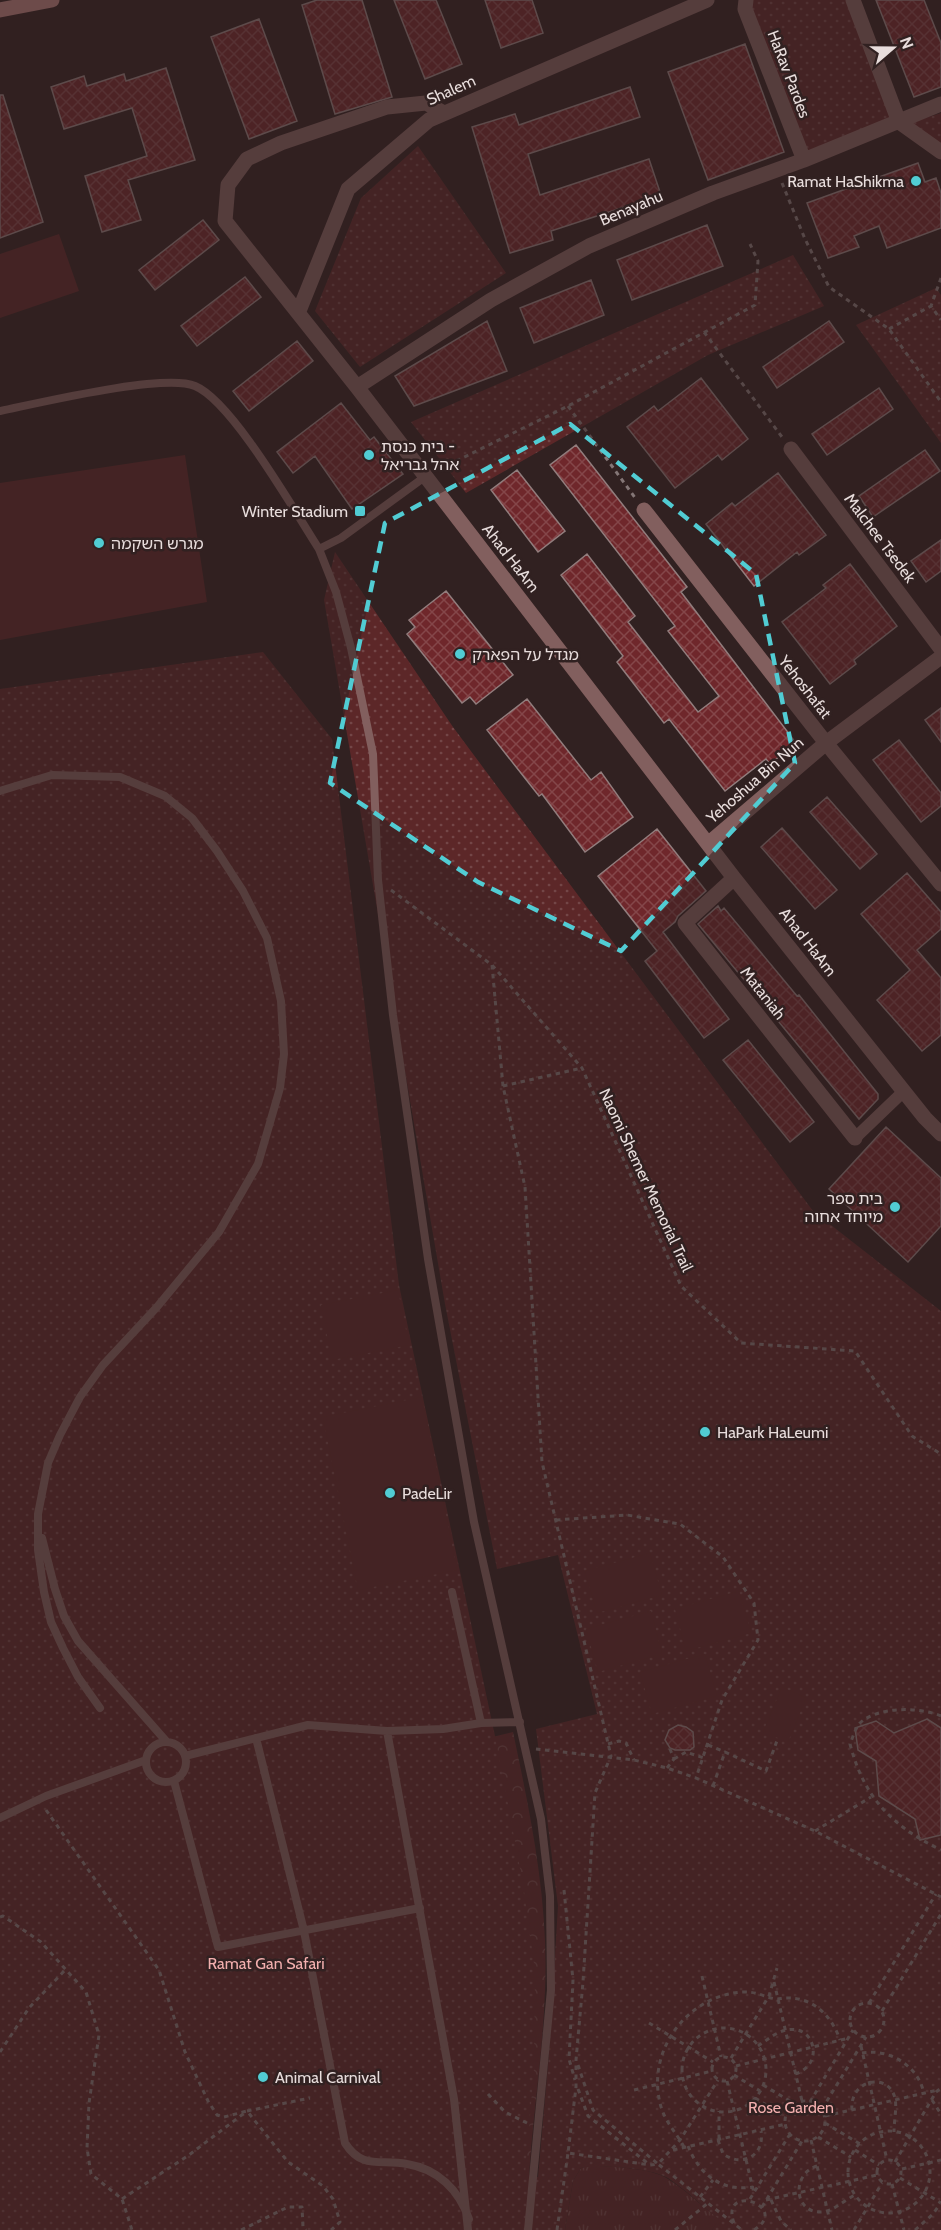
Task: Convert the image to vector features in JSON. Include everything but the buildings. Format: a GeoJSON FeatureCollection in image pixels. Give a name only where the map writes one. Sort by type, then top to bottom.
{"type":"FeatureCollection","features":[{"type":"Feature","properties":{"kind":"main road"},"geometry":{"type":"LineString","coordinates":[[0,10],[52,0]]}},
{"type":"Feature","properties":{"kind":"street","name":"Shalem"},"geometry":{"type":"LineString","coordinates":[[298,311],[348,189],[429,120],[707,0]]}},
{"type":"Feature","properties":{"kind":"street","name":"HaRav Pardes"},"geometry":{"type":"LineString","coordinates":[[746,0],[745,9],[804,160]]}},
{"type":"Feature","properties":{"kind":"street"},"geometry":{"type":"LineString","coordinates":[[854,0],[899,122],[941,152]]}},
{"type":"Feature","properties":{"kind":"street","name":"Ahad HaAm"},"geometry":{"type":"LineString","coordinates":[[444,113],[426,103],[387,107],[280,142],[247,159],[228,185],[225,221],[426,476],[734,878],[941,1134]]}},
{"type":"Feature","properties":{"kind":"street","name":"Benayahu"},"geometry":{"type":"LineString","coordinates":[[357,387],[491,300],[589,246],[713,193],[804,160],[941,104]]}},
{"type":"Feature","properties":{"kind":"street","name":"Malchee Tsedek"},"geometry":{"type":"LineString","coordinates":[[791,449],[941,649]]}},
{"type":"Feature","properties":{"kind":"street","name":"Yehoshafat"},"geometry":{"type":"LineString","coordinates":[[644,510],[826,743],[941,884]]}},
{"type":"Feature","properties":{"kind":"street","name":"Yehoshua Bin Nun"},"geometry":{"type":"LineString","coordinates":[[708,844],[826,743],[941,657]]}},
{"type":"Feature","properties":{"kind":"street","name":"Mataniah"},"geometry":{"type":"LineString","coordinates":[[734,878],[685,923],[855,1138]]}},
{"type":"Feature","properties":{"kind":"street"},"geometry":{"type":"LineString","coordinates":[[855,1138],[904,1091]]}},
{"type":"Feature","properties":{"kind":"lane"},"geometry":{"type":"LineString","coordinates":[[0,411],[138,385],[193,385],[208,392],[245,436],[319,549],[336,592],[351,648],[373,754],[378,880],[393,1015],[428,1259],[474,1522],[541,1819],[550,1896],[551,1990],[528,2230]]}},
{"type":"Feature","properties":{"kind":"lane"},"geometry":{"type":"LineString","coordinates":[[319,549],[341,538],[426,476]]}},
{"type":"Feature","properties":{"kind":"lane"},"geometry":{"type":"LineString","coordinates":[[0,791],[52,775],[120,777],[165,796],[192,818],[243,891],[267,938],[281,1001],[284,1054],[280,1088],[258,1164],[219,1232],[157,1307],[103,1365],[80,1396],[48,1463],[38,1514],[38,1550],[44,1592],[51,1622],[78,1677],[100,1708]]}},
{"type":"Feature","properties":{"kind":"lane"},"geometry":{"type":"LineString","coordinates":[[38,1514],[45,1554],[55,1589],[64,1616],[78,1641],[166,1742]]}},
{"type":"Feature","properties":{"kind":"lane"},"geometry":{"type":"LineString","coordinates":[[452,1592],[481,1724]]}},
{"type":"Feature","properties":{"kind":"lane"},"geometry":{"type":"LineString","coordinates":[[185,1756],[308,1725],[387,1731],[520,1722]]}},
{"type":"Feature","properties":{"kind":"lane"},"geometry":{"type":"LineString","coordinates":[[387,1731],[454,2099],[469,2219],[468,2230]]}},
{"type":"Feature","properties":{"kind":"lane"},"geometry":{"type":"LineString","coordinates":[[256,1738],[303,1930],[345,2143],[349,2150],[363,2160],[378,2163],[406,2163],[425,2169],[440,2178],[460,2196],[469,2219]]}},
{"type":"Feature","properties":{"kind":"lane"},"geometry":{"type":"LineString","coordinates":[[166,1742],[182,1748],[186,1767],[174,1781],[166,1782],[154,1778],[146,1767],[146,1760],[152,1748],[166,1742]]}},
{"type":"Feature","properties":{"kind":"lane"},"geometry":{"type":"LineString","coordinates":[[0,1818],[42,1798],[124,1766],[146,1760]]}},
{"type":"Feature","properties":{"kind":"lane"},"geometry":{"type":"LineString","coordinates":[[174,1781],[218,1947],[420,1908]]}},
{"type":"Feature","properties":{"kind":"path"},"geometry":{"type":"LineString","coordinates":[[777,170],[829,288],[890,329],[941,402]]}},
{"type":"Feature","properties":{"kind":"path"},"geometry":{"type":"LineString","coordinates":[[426,476],[568,406],[755,305],[758,261],[750,244]]}},
{"type":"Feature","properties":{"kind":"path"},"geometry":{"type":"LineString","coordinates":[[890,329],[931,306],[941,278]]}},
{"type":"Feature","properties":{"kind":"path"},"geometry":{"type":"LineString","coordinates":[[931,306],[941,320]]}},
{"type":"Feature","properties":{"kind":"path"},"geometry":{"type":"LineString","coordinates":[[704,332],[791,449]]}},
{"type":"Feature","properties":{"kind":"path"},"geometry":{"type":"LineString","coordinates":[[568,406],[644,510]]}},
{"type":"Feature","properties":{"kind":"path","name":"Naomi Shemer Memorial Trail"},"geometry":{"type":"LineString","coordinates":[[378,880],[492,964],[582,1068],[681,1286],[741,1343],[855,1351],[912,1436],[941,1454]]}},
{"type":"Feature","properties":{"kind":"path"},"geometry":{"type":"LineString","coordinates":[[492,964],[503,1086],[525,1187],[542,1462],[611,1756],[595,1793],[576,2087],[557,2230]]}},
{"type":"Feature","properties":{"kind":"path"},"geometry":{"type":"LineString","coordinates":[[503,1086],[582,1068]]}},
{"type":"Feature","properties":{"kind":"path"},"geometry":{"type":"LineString","coordinates":[[555,1520],[627,1515],[680,1524],[723,1557],[754,1603],[758,1640],[722,1700],[696,1778]]}},
{"type":"Feature","properties":{"kind":"path"},"geometry":{"type":"LineString","coordinates":[[941,1716],[926,1710],[884,1712],[860,1724],[850,1744],[855,1763],[871,1797],[883,1812],[941,1851]]}},
{"type":"Feature","properties":{"kind":"path"},"geometry":{"type":"LineString","coordinates":[[708,1745],[766,1771],[778,1738]]}},
{"type":"Feature","properties":{"kind":"path"},"geometry":{"type":"LineString","coordinates":[[608,1744],[619,1741],[626,1743],[634,1760]]}},
{"type":"Feature","properties":{"kind":"path"},"geometry":{"type":"LineString","coordinates":[[668,1744],[674,1759]]}},
{"type":"Feature","properties":{"kind":"path"},"geometry":{"type":"LineString","coordinates":[[537,1760],[535,1749],[611,1756],[667,1768],[713,1785],[814,1831],[939,1895],[869,2003]]}},
{"type":"Feature","properties":{"kind":"path"},"geometry":{"type":"LineString","coordinates":[[667,1768],[674,1759],[688,1751],[704,1758]]}},
{"type":"Feature","properties":{"kind":"path"},"geometry":{"type":"LineString","coordinates":[[713,1785],[724,1752]]}},
{"type":"Feature","properties":{"kind":"path"},"geometry":{"type":"LineString","coordinates":[[814,1831],[871,1797]]}},
{"type":"Feature","properties":{"kind":"path"},"geometry":{"type":"LineString","coordinates":[[42,1798],[46,1810],[65,1839],[159,1970],[185,2052],[217,2115],[224,2117],[247,2110],[310,2098]]}},
{"type":"Feature","properties":{"kind":"path"},"geometry":{"type":"LineString","coordinates":[[562,1882],[573,1980],[569,2059],[576,2087],[588,2116],[650,2165]]}},
{"type":"Feature","properties":{"kind":"path"},"geometry":{"type":"LineString","coordinates":[[882,2012],[941,1914]]}},
{"type":"Feature","properties":{"kind":"path"},"geometry":{"type":"LineString","coordinates":[[0,1917],[3,1916],[40,1942],[86,1992],[99,2035],[88,2103],[87,2148],[91,2174],[122,2199],[132,2224],[132,2230]]}},
{"type":"Feature","properties":{"kind":"path"},"geometry":{"type":"LineString","coordinates":[[731,2058],[769,1996],[777,1968]]}},
{"type":"Feature","properties":{"kind":"path"},"geometry":{"type":"LineString","coordinates":[[0,2052],[29,2008],[66,1969]]}},
{"type":"Feature","properties":{"kind":"path"},"geometry":{"type":"LineString","coordinates":[[702,1976],[722,2056]]}},
{"type":"Feature","properties":{"kind":"path"},"geometry":{"type":"LineString","coordinates":[[774,1982],[802,2101]]}},
{"type":"Feature","properties":{"kind":"path"},"geometry":{"type":"LineString","coordinates":[[753,2187],[729,2187],[713,2180],[700,2169],[681,2140],[672,2131],[660,2102],[658,2084],[661,2056],[670,2036],[686,2016],[708,2001],[726,1994],[742,1992],[758,1993],[777,1999],[798,1999],[818,2008],[834,2024],[840,2040]]}},
{"type":"Feature","properties":{"kind":"path"},"geometry":{"type":"LineString","coordinates":[[869,2003],[882,2012],[884,2022],[880,2031],[873,2036],[866,2037],[853,2030],[850,2020],[852,2012],[859,2005],[869,2003]]}},
{"type":"Feature","properties":{"kind":"path"},"geometry":{"type":"LineString","coordinates":[[649,2023],[713,2062]]}},
{"type":"Feature","properties":{"kind":"path"},"geometry":{"type":"LineString","coordinates":[[715,2028],[736,2029],[746,2034],[758,2046],[764,2059],[766,2071],[760,2091],[746,2106],[734,2110],[719,2111],[702,2105],[692,2097],[683,2078],[683,2059],[688,2047],[704,2032],[715,2028]]}},
{"type":"Feature","properties":{"kind":"path"},"geometry":{"type":"LineString","coordinates":[[758,2046],[784,2030],[793,2029],[804,2034],[813,2047],[813,2057],[811,2063],[802,2072],[795,2074]]}},
{"type":"Feature","properties":{"kind":"path"},"geometry":{"type":"LineString","coordinates":[[810,2102],[853,2030]]}},
{"type":"Feature","properties":{"kind":"path"},"geometry":{"type":"LineString","coordinates":[[822,2109],[866,2037]]}},
{"type":"Feature","properties":{"kind":"path"},"geometry":{"type":"LineString","coordinates":[[736,2066],[849,2038]]}},
{"type":"Feature","properties":{"kind":"path"},"geometry":{"type":"LineString","coordinates":[[861,2046],[887,2160]]}},
{"type":"Feature","properties":{"kind":"path"},"geometry":{"type":"LineString","coordinates":[[862,2053],[882,2053],[903,2062],[918,2079],[924,2094]]}},
{"type":"Feature","properties":{"kind":"path"},"geometry":{"type":"LineString","coordinates":[[722,2056],[731,2058],[736,2066],[735,2075],[727,2081],[718,2080],[712,2072],[713,2062],[722,2056]]}},
{"type":"Feature","properties":{"kind":"path"},"geometry":{"type":"LineString","coordinates":[[576,2060],[593,2110],[741,2230]]}},
{"type":"Feature","properties":{"kind":"path"},"geometry":{"type":"LineString","coordinates":[[634,2090],[712,2072]]}},
{"type":"Feature","properties":{"kind":"path"},"geometry":{"type":"LineString","coordinates":[[735,2075],[760,2091]]}},
{"type":"Feature","properties":{"kind":"path"},"geometry":{"type":"LineString","coordinates":[[568,2153],[650,2165],[658,2164],[681,2140],[718,2080]]}},
{"type":"Feature","properties":{"kind":"path"},"geometry":{"type":"LineString","coordinates":[[727,2081],[754,2193]]}},
{"type":"Feature","properties":{"kind":"path"},"geometry":{"type":"LineString","coordinates":[[852,2110],[856,2091],[869,2082],[884,2084],[890,2088],[895,2100],[894,2132]]}},
{"type":"Feature","properties":{"kind":"path"},"geometry":{"type":"LineString","coordinates":[[763,2085],[795,2104]]}},
{"type":"Feature","properties":{"kind":"path"},"geometry":{"type":"LineString","coordinates":[[825,2116],[940,2089]]}},
{"type":"Feature","properties":{"kind":"path"},"geometry":{"type":"LineString","coordinates":[[896,2162],[940,2089]]}},
{"type":"Feature","properties":{"kind":"path"},"geometry":{"type":"LineString","coordinates":[[488,2094],[498,2107],[515,2119],[537,2125]]}},
{"type":"Feature","properties":{"kind":"path"},"geometry":{"type":"LineString","coordinates":[[755,2098],[786,2117]]}},
{"type":"Feature","properties":{"kind":"path"},"geometry":{"type":"LineString","coordinates":[[932,2100],[941,2114]]}},
{"type":"Feature","properties":{"kind":"path"},"geometry":{"type":"LineString","coordinates":[[802,2101],[810,2102],[822,2109],[825,2116],[823,2130],[818,2137],[811,2140],[802,2141],[790,2134],[786,2124],[786,2117],[795,2104],[802,2101]]}},
{"type":"Feature","properties":{"kind":"path"},"geometry":{"type":"LineString","coordinates":[[122,2199],[189,2155],[247,2110]]}},
{"type":"Feature","properties":{"kind":"path"},"geometry":{"type":"LineString","coordinates":[[247,2110],[288,2162],[323,2186],[333,2199],[340,2222],[331,2230]]}},
{"type":"Feature","properties":{"kind":"path"},"geometry":{"type":"LineString","coordinates":[[719,2111],[718,2139],[720,2148],[729,2158],[746,2160],[759,2149],[762,2142],[761,2130]]}},
{"type":"Feature","properties":{"kind":"path"},"geometry":{"type":"LineString","coordinates":[[825,2123],[860,2144]]}},
{"type":"Feature","properties":{"kind":"path"},"geometry":{"type":"LineString","coordinates":[[673,2150],[786,2124]]}},
{"type":"Feature","properties":{"kind":"path"},"geometry":{"type":"LineString","coordinates":[[880,2132],[894,2132],[910,2137],[925,2153],[930,2173],[924,2193],[909,2208],[899,2212],[883,2213],[867,2207],[855,2195],[849,2182],[848,2171],[851,2157],[860,2144],[880,2132]]}},
{"type":"Feature","properties":{"kind":"path"},"geometry":{"type":"LineString","coordinates":[[750,2200],[790,2134]]}},
{"type":"Feature","properties":{"kind":"path"},"geometry":{"type":"LineString","coordinates":[[818,2137],[851,2157]]}},
{"type":"Feature","properties":{"kind":"path"},"geometry":{"type":"LineString","coordinates":[[811,2140],[832,2230]]}},
{"type":"Feature","properties":{"kind":"path"},"geometry":{"type":"LineString","coordinates":[[762,2207],[802,2141]]}},
{"type":"Feature","properties":{"kind":"path"},"geometry":{"type":"LineString","coordinates":[[855,2150],[879,2165]]}},
{"type":"Feature","properties":{"kind":"path"},"geometry":{"type":"LineString","coordinates":[[887,2160],[896,2162],[901,2169],[900,2178],[892,2184],[882,2183],[877,2175],[879,2165],[887,2160]]}},
{"type":"Feature","properties":{"kind":"path"},"geometry":{"type":"LineString","coordinates":[[901,2169],[941,2160]]}},
{"type":"Feature","properties":{"kind":"path"},"geometry":{"type":"LineString","coordinates":[[817,2166],[804,2173],[799,2185],[799,2193],[808,2208],[821,2212],[828,2211],[855,2195]]}},
{"type":"Feature","properties":{"kind":"path"},"geometry":{"type":"LineString","coordinates":[[768,2200],[877,2175]]}},
{"type":"Feature","properties":{"kind":"path"},"geometry":{"type":"LineString","coordinates":[[900,2178],[941,2203],[933,2214],[915,2230]]}},
{"type":"Feature","properties":{"kind":"path"},"geometry":{"type":"LineString","coordinates":[[700,2197],[713,2180]]}},
{"type":"Feature","properties":{"kind":"path"},"geometry":{"type":"LineString","coordinates":[[854,2230],[882,2183]]}},
{"type":"Feature","properties":{"kind":"path"},"geometry":{"type":"LineString","coordinates":[[892,2184],[904,2230]]}},
{"type":"Feature","properties":{"kind":"path"},"geometry":{"type":"LineString","coordinates":[[741,2230],[733,2220],[733,2210],[740,2202],[750,2200],[762,2207],[763,2221],[754,2230]]}},
{"type":"Feature","properties":{"kind":"path"},"geometry":{"type":"LineString","coordinates":[[768,2200],[781,2220],[791,2230]]}},
{"type":"Feature","properties":{"kind":"path"},"geometry":{"type":"LineString","coordinates":[[675,2230],[708,2203]]}},
{"type":"Feature","properties":{"kind":"path"},"geometry":{"type":"LineString","coordinates":[[241,2230],[288,2207],[302,2207],[303,2227],[306,2230]]}},
{"type":"Feature","properties":{"kind":"highlighted area"},"geometry":{"type":"Polygon","coordinates":[[[570,424],[756,574],[795,763],[621,951],[478,882],[330,783],[385,523],[570,424]]]}},
{"type":"Feature","properties":{"kind":"green space"},"geometry":{"type":"Polygon","coordinates":[[[746,0],[853,0],[899,122],[804,160],[746,0]]]}},
{"type":"Feature","properties":{"kind":"green space"},"geometry":{"type":"Polygon","coordinates":[[[941,113],[941,146],[910,123],[941,113]]]}},
{"type":"Feature","properties":{"kind":"green space"},"geometry":{"type":"Polygon","coordinates":[[[418,146],[506,273],[360,367],[315,311],[361,198],[418,146]]]}},
{"type":"Feature","properties":{"kind":"green space"},"geometry":{"type":"Polygon","coordinates":[[[59,234],[79,291],[0,318],[0,254],[59,234]]]}},
{"type":"Feature","properties":{"kind":"green space"},"geometry":{"type":"Polygon","coordinates":[[[793,255],[824,306],[708,355],[466,493],[411,422],[793,255]]]}},
{"type":"Feature","properties":{"kind":"green space"},"geometry":{"type":"Polygon","coordinates":[[[936,288],[941,295],[941,443],[856,325],[936,288]]]}},
{"type":"Feature","properties":{"kind":"green space","name":"מגרש השקמה"},"geometry":{"type":"Polygon","coordinates":[[[185,455],[207,602],[0,640],[0,483],[185,455]]]}},
{"type":"Feature","properties":{"kind":"green space"},"geometry":{"type":"Polygon","coordinates":[[[335,552],[453,727],[813,1211],[941,1311],[941,2230],[712,2230],[719,2219],[668,2178],[638,2169],[600,2166],[581,2168],[573,2181],[565,2230],[0,2230],[0,689],[263,652],[332,739],[399,1285],[495,1736],[523,1884],[535,1971],[534,2069],[525,2175],[538,2177],[549,2054],[558,1906],[536,1729],[597,1714],[558,1555],[497,1569],[445,1304],[324,600],[335,552]]]}},
{"type":"Feature","properties":{"kind":"green space"},"geometry":{"type":"Polygon","coordinates":[[[398,1290],[409,1345],[332,1360],[321,1305],[398,1290]]]}},
{"type":"Feature","properties":{"kind":"green space","name":"PadeLir"},"geometry":{"type":"Polygon","coordinates":[[[422,1397],[457,1570],[358,1590],[323,1417],[422,1397]]]}},
{"type":"Feature","properties":{"kind":"green space"},"geometry":{"type":"Polygon","coordinates":[[[650,1553],[662,1595],[597,1613],[585,1571],[650,1553]]]}},
{"type":"Feature","properties":{"kind":"green space"},"geometry":{"type":"Polygon","coordinates":[[[739,1591],[751,1633],[686,1651],[675,1609],[739,1591]]]}},
{"type":"Feature","properties":{"kind":"green space"},"geometry":{"type":"Polygon","coordinates":[[[651,1611],[662,1654],[598,1672],[586,1629],[651,1611]]]}},
{"type":"Feature","properties":{"kind":"green space"},"geometry":{"type":"Polygon","coordinates":[[[705,1654],[717,1696],[652,1714],[640,1672],[705,1654]]]}},
{"type":"Feature","properties":{"kind":"green space"},"geometry":{"type":"Polygon","coordinates":[[[782,1687],[806,1698],[788,1742],[763,1732],[782,1687]]]}},
{"type":"Feature","properties":{"kind":"green space"},"geometry":{"type":"Polygon","coordinates":[[[513,1732],[537,1860],[546,1957],[542,2036],[529,2176],[525,2176],[484,1739],[513,1732]]]}},
{"type":"Feature","properties":{"kind":"green space"},"geometry":{"type":"Polygon","coordinates":[[[590,2166],[630,2168],[661,2175],[720,2219],[712,2230],[565,2230],[573,2181],[581,2168],[590,2166]]]}},
{"type":"Feature","properties":{"kind":"place","name":"Ramat HaShikma"},"geometry":{"type":"Point","coordinates":[916,181]}},
{"type":"Feature","properties":{"kind":"place","name":"בית כנסת - אהל גבריאל"},"geometry":{"type":"Point","coordinates":[369,455]}},
{"type":"Feature","properties":{"kind":"place","name":"Winter Stadium"},"geometry":{"type":"Point","coordinates":[360,511]}},
{"type":"Feature","properties":{"kind":"place","name":"מגרש השקמה"},"geometry":{"type":"Point","coordinates":[99,543]}},
{"type":"Feature","properties":{"kind":"place","name":"מגדל על הפארק"},"geometry":{"type":"Point","coordinates":[460,654]}},
{"type":"Feature","properties":{"kind":"place","name":"בית ספר מיוחד אחוה"},"geometry":{"type":"Point","coordinates":[895,1207]}},
{"type":"Feature","properties":{"kind":"place","name":"HaPark HaLeumi"},"geometry":{"type":"Point","coordinates":[705,1432]}},
{"type":"Feature","properties":{"kind":"place","name":"PadeLir"},"geometry":{"type":"Point","coordinates":[390,1493]}},
{"type":"Feature","properties":{"kind":"place","name":"Animal Carnival"},"geometry":{"type":"Point","coordinates":[263,2077]}},
{"type":"Feature","properties":{"kind":"park label","name":"Ramat Gan Safari"},"geometry":{"type":"Point","coordinates":[266,1963]}},
{"type":"Feature","properties":{"kind":"park label","name":"Rose Garden"},"geometry":{"type":"Point","coordinates":[791,2107]}}]}
